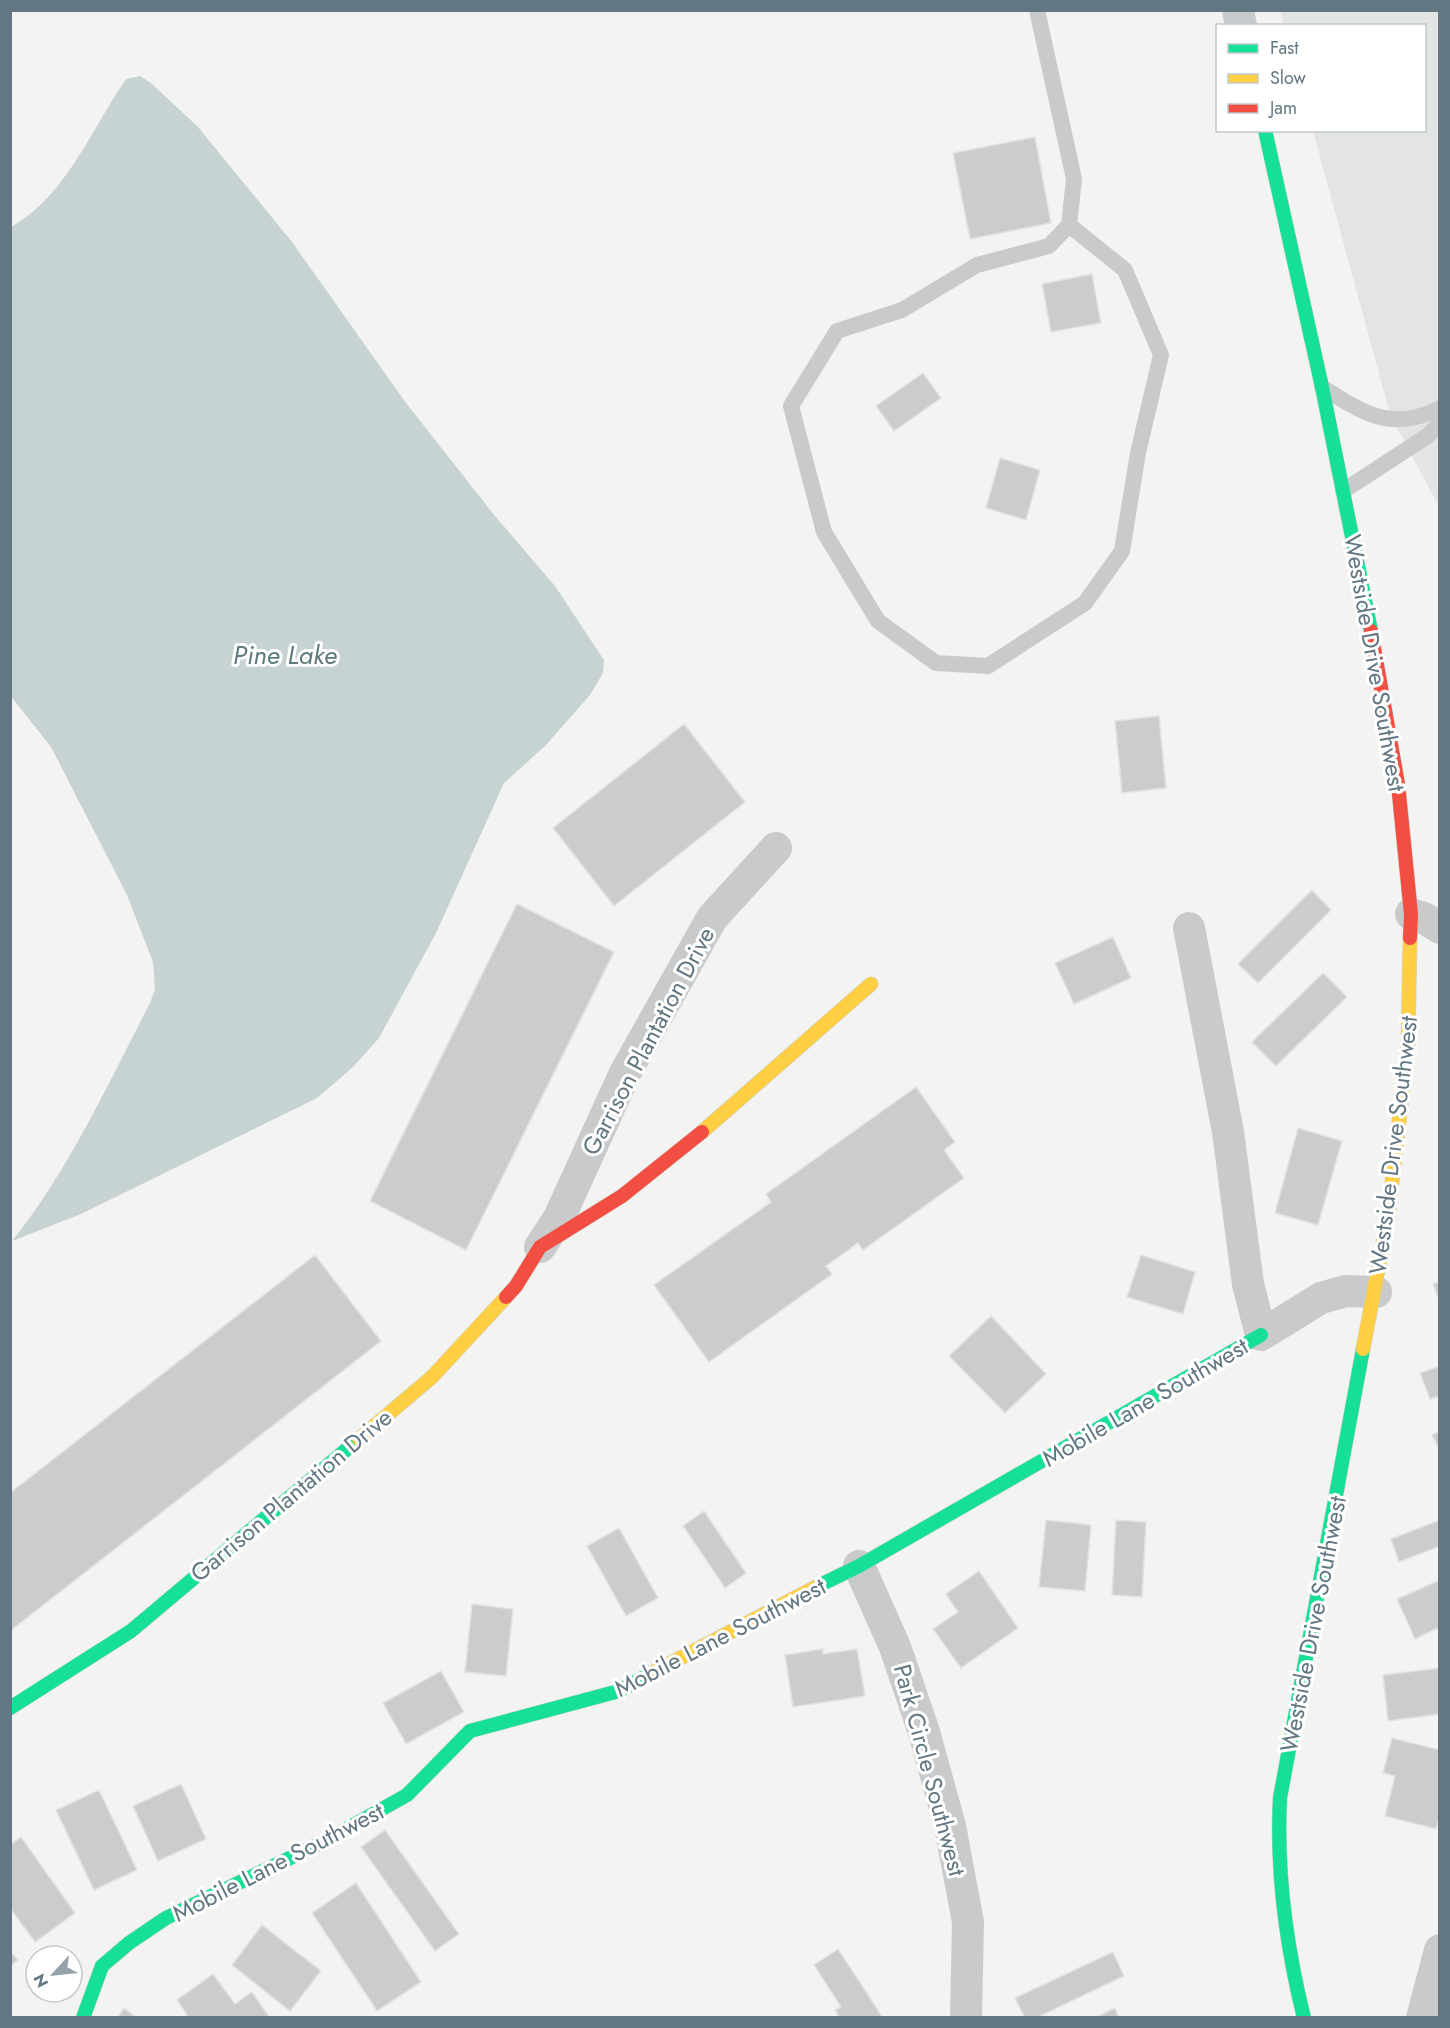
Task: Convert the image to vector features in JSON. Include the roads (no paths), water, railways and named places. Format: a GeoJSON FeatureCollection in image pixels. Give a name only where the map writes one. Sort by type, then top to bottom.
{"type":"FeatureCollection","features":[{"type":"Feature","properties":{"kind":"street","name":"Westside Drive Southwest"},"geometry":{"type":"LineString","coordinates":[[1265,132],[1322,387],[1398,784],[1411,914],[1410,998],[1403,1098],[1388,1217],[1376,1292],[1280,1798],[1276,1847],[1280,1895],[1292,1973],[1304,2018]]}},
{"type":"Feature","properties":{"kind":"street","name":"Garrison Plantation Drive"},"geometry":{"type":"LineString","coordinates":[[10,1708],[131,1631],[432,1377],[516,1286],[559,1218],[625,1073],[712,918],[776,848]]}},
{"type":"Feature","properties":{"kind":"street"},"geometry":{"type":"LineString","coordinates":[[1411,914],[1424,918],[1440,928]]}},
{"type":"Feature","properties":{"kind":"street","name":"Mobile Lane Southwest"},"geometry":{"type":"LineString","coordinates":[[1189,928],[1228,1132],[1248,1284],[1261,1335]]}},
{"type":"Feature","properties":{"kind":"street","name":"Garrison Plantation Drive"},"geometry":{"type":"LineString","coordinates":[[540,1247],[622,1196],[687,1145],[871,984]]}},
{"type":"Feature","properties":{"kind":"street","name":"Mobile Lane Southwest"},"geometry":{"type":"LineString","coordinates":[[83,2018],[102,1966],[129,1943],[166,1918],[325,1840],[406,1795],[470,1731],[619,1691],[715,1638],[859,1566],[1322,1298],[1346,1291],[1376,1292]]}},
{"type":"Feature","properties":{"kind":"street","name":"Park Circle Southwest"},"geometry":{"type":"LineString","coordinates":[[859,1566],[896,1647],[924,1732],[950,1826],[968,1922],[966,2018]]}},
{"type":"Feature","properties":{"kind":"street"},"geometry":{"type":"LineString","coordinates":[[1422,2018],[1440,1950]]}},
{"type":"Feature","properties":{"kind":"lane"},"geometry":{"type":"LineString","coordinates":[[1037,10],[1074,179],[1069,225],[1049,246],[977,266],[902,310],[837,331],[791,406],[824,532],[878,621],[936,663],[988,666],[1086,603],[1122,551],[1138,453],[1161,355],[1125,270],[1069,225]]}},
{"type":"Feature","properties":{"kind":"lane"},"geometry":{"type":"LineString","coordinates":[[1322,387],[1359,411],[1377,418],[1403,421],[1440,408]]}},
{"type":"Feature","properties":{"kind":"lane"},"geometry":{"type":"LineString","coordinates":[[1342,491],[1429,435],[1440,422]]}},
{"type":"Feature","properties":{"kind":"water","name":"Pine Lake"},"geometry":{"type":"Polygon","coordinates":[[[140,76],[151,83],[198,127],[292,242],[406,403],[495,516],[555,586],[604,660],[603,673],[590,695],[545,746],[504,783],[436,933],[379,1038],[353,1067],[317,1098],[81,1214],[12,1241],[33,1214],[70,1156],[119,1064],[155,989],[153,962],[127,895],[51,747],[10,695],[11,227],[30,214],[62,180],[126,79],[140,76]]]}}]}
